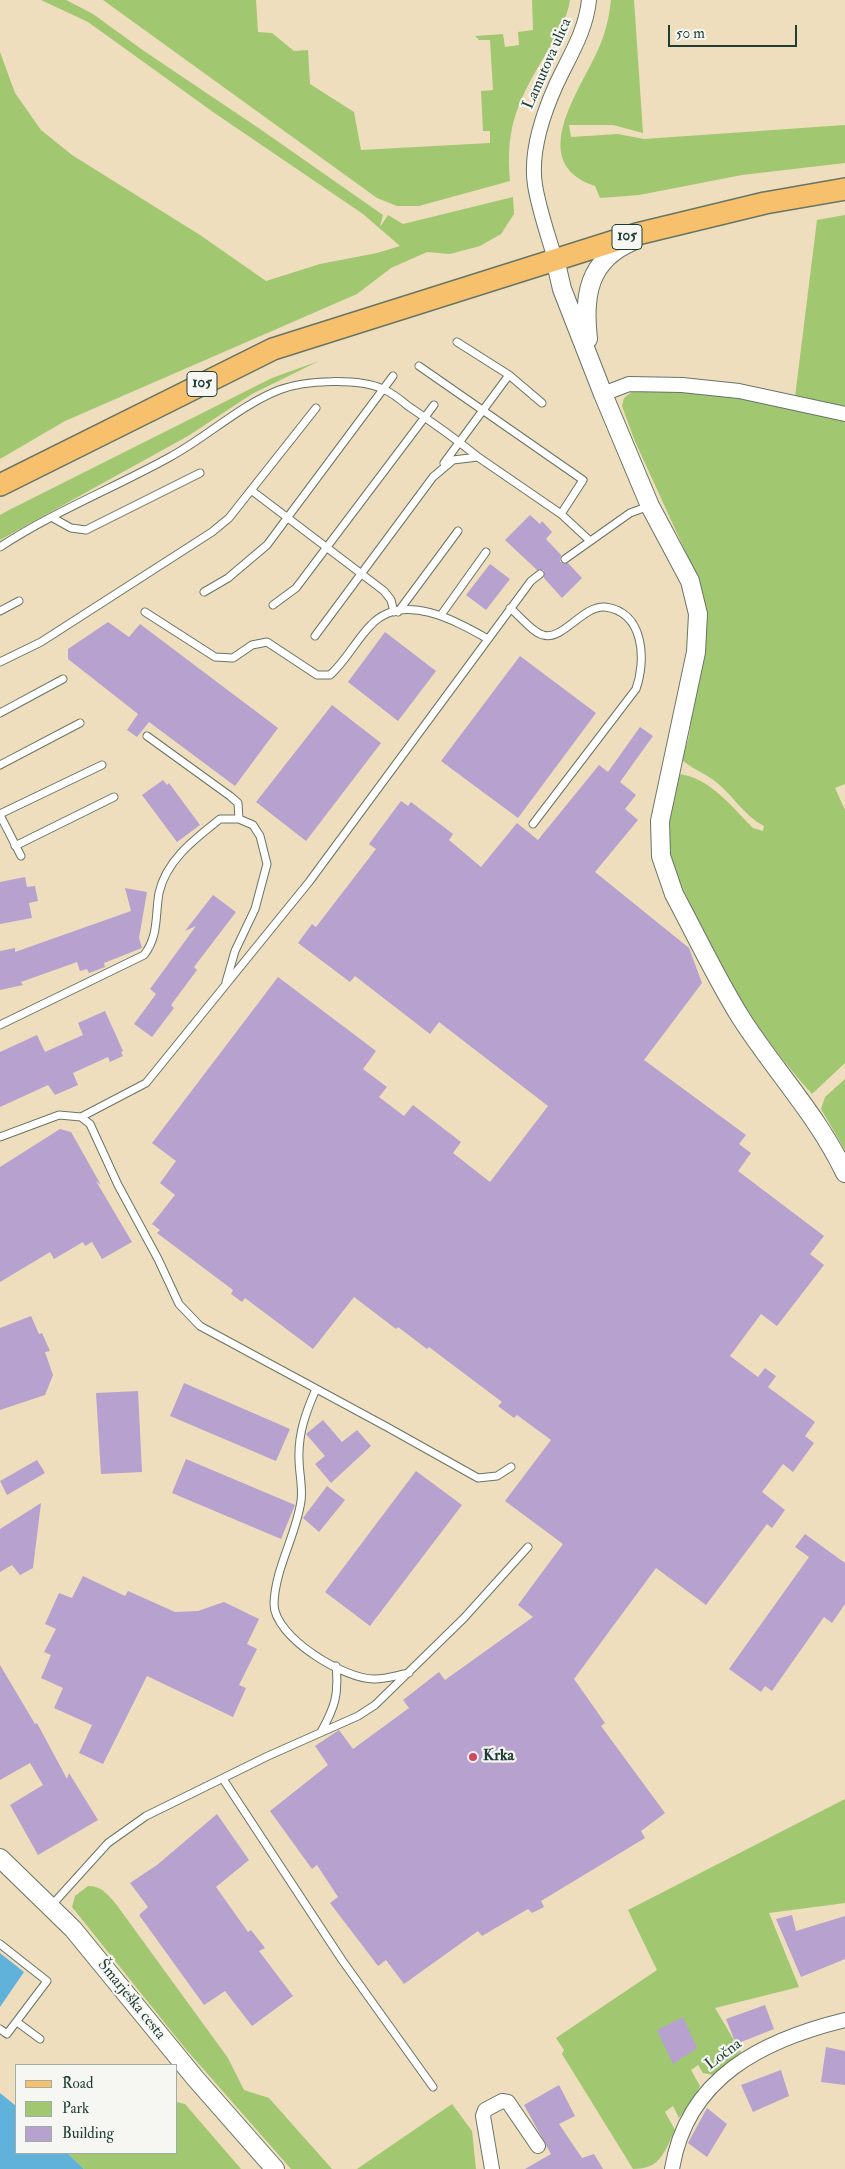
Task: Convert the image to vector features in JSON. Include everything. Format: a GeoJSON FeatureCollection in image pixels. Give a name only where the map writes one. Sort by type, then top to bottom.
{"type":"FeatureCollection","features":[{"type":"Feature","properties":{"kind":"main road","name":"105"},"geometry":{"type":"LineString","coordinates":[[0,486],[273,349],[637,234],[765,203],[845,190]]}},
{"type":"Feature","properties":{"kind":"street","name":"Lamutova ulica"},"geometry":{"type":"LineString","coordinates":[[555,259],[534,184],[536,149],[541,122],[588,16],[589,0]]}},
{"type":"Feature","properties":{"kind":"street"},"geometry":{"type":"LineString","coordinates":[[591,365],[585,311],[587,292],[598,269],[617,248],[631,241],[701,218]]}},
{"type":"Feature","properties":{"kind":"street"},"geometry":{"type":"LineString","coordinates":[[555,259],[562,289],[591,365],[650,506],[690,581],[698,614],[696,652],[660,821],[661,856],[674,894],[722,986],[742,1019],[833,1148],[845,1173]]}},
{"type":"Feature","properties":{"kind":"street"},"geometry":{"type":"LineString","coordinates":[[603,394],[629,384],[682,385],[739,391],[845,414]]}},
{"type":"Feature","properties":{"kind":"street","name":"Šmarješka cesta"},"geometry":{"type":"LineString","coordinates":[[0,1858],[51,1907],[98,1959],[195,2078],[275,2169]]}},
{"type":"Feature","properties":{"kind":"street","name":"Ločna"},"geometry":{"type":"LineString","coordinates":[[672,2169],[677,2146],[686,2122],[716,2082],[742,2061],[790,2036],[845,2020]]}},
{"type":"Feature","properties":{"kind":"street"},"geometry":{"type":"LineString","coordinates":[[492,2169],[483,2116],[485,2110],[502,2100],[508,2102],[514,2108],[538,2146]]}},
{"type":"Feature","properties":{"kind":"lane"},"geometry":{"type":"LineString","coordinates":[[457,342],[509,375],[542,403]]}},
{"type":"Feature","properties":{"kind":"lane"},"geometry":{"type":"LineString","coordinates":[[419,366],[583,480],[561,514]]}},
{"type":"Feature","properties":{"kind":"lane"},"geometry":{"type":"LineString","coordinates":[[315,636],[509,375]]}},
{"type":"Feature","properties":{"kind":"lane"},"geometry":{"type":"LineString","coordinates":[[204,592],[248,563],[267,546],[393,376]]}},
{"type":"Feature","properties":{"kind":"lane"},"geometry":{"type":"LineString","coordinates":[[0,547],[20,534],[174,455],[218,425],[280,390],[310,382],[346,382],[383,389],[561,514],[590,540]]}},
{"type":"Feature","properties":{"kind":"lane"},"geometry":{"type":"LineString","coordinates":[[273,606],[296,588],[434,405]]}},
{"type":"Feature","properties":{"kind":"lane"},"geometry":{"type":"LineString","coordinates":[[0,662],[41,642],[212,532],[229,518],[316,408]]}},
{"type":"Feature","properties":{"kind":"lane"},"geometry":{"type":"LineString","coordinates":[[433,477],[453,460],[478,457]]}},
{"type":"Feature","properties":{"kind":"lane"},"geometry":{"type":"LineString","coordinates":[[53,518],[71,528],[86,530],[200,473]]}},
{"type":"Feature","properties":{"kind":"lane"},"geometry":{"type":"LineString","coordinates":[[251,490],[362,572],[392,600],[396,612]]}},
{"type":"Feature","properties":{"kind":"lane"},"geometry":{"type":"LineString","coordinates":[[565,560],[590,540],[630,513],[650,506]]}},
{"type":"Feature","properties":{"kind":"lane"},"geometry":{"type":"LineString","coordinates":[[145,612],[216,657],[233,658],[252,645],[267,642],[317,675],[330,675],[373,623],[396,612],[458,531]]}},
{"type":"Feature","properties":{"kind":"lane"},"geometry":{"type":"LineString","coordinates":[[441,615],[486,552]]}},
{"type":"Feature","properties":{"kind":"lane"},"geometry":{"type":"LineString","coordinates":[[81,1117],[146,1083],[309,882],[510,608],[531,581],[540,574]]}},
{"type":"Feature","properties":{"kind":"lane"},"geometry":{"type":"LineString","coordinates":[[0,611],[19,601]]}},
{"type":"Feature","properties":{"kind":"lane"},"geometry":{"type":"LineString","coordinates":[[510,608],[543,635],[554,636],[592,610],[603,607],[614,610],[635,628],[640,641],[642,657],[642,672],[636,689],[533,824]]}},
{"type":"Feature","properties":{"kind":"lane"},"geometry":{"type":"LineString","coordinates":[[396,612],[441,615],[488,639]]}},
{"type":"Feature","properties":{"kind":"lane"},"geometry":{"type":"LineString","coordinates":[[0,713],[63,679]]}},
{"type":"Feature","properties":{"kind":"lane"},"geometry":{"type":"LineString","coordinates":[[0,765],[80,724]]}},
{"type":"Feature","properties":{"kind":"lane"},"geometry":{"type":"LineString","coordinates":[[147,736],[238,803],[239,819]]}},
{"type":"Feature","properties":{"kind":"lane"},"geometry":{"type":"LineString","coordinates":[[21,856],[0,814],[102,765]]}},
{"type":"Feature","properties":{"kind":"lane"},"geometry":{"type":"LineString","coordinates":[[15,846],[114,797]]}},
{"type":"Feature","properties":{"kind":"lane"},"geometry":{"type":"LineString","coordinates":[[0,1024],[144,955],[152,946],[157,923],[160,892],[171,866],[182,852],[220,819],[239,819],[254,825],[264,848],[267,864],[255,909],[235,951],[225,985]]}},
{"type":"Feature","properties":{"kind":"lane"},"geometry":{"type":"LineString","coordinates":[[0,1137],[59,1115],[81,1117],[90,1124],[118,1185],[158,1259],[179,1304],[200,1326],[478,1478],[497,1476],[511,1467]]}},
{"type":"Feature","properties":{"kind":"lane"},"geometry":{"type":"LineString","coordinates":[[316,1389],[300,1428],[299,1456],[302,1499],[278,1578],[274,1606],[280,1624],[290,1636],[312,1654],[336,1666],[374,1679],[409,1673]]}},
{"type":"Feature","properties":{"kind":"lane"},"geometry":{"type":"LineString","coordinates":[[51,1907],[108,1843],[146,1816],[320,1732],[358,1716],[375,1705],[464,1618],[528,1547]]}},
{"type":"Feature","properties":{"kind":"lane"},"geometry":{"type":"LineString","coordinates":[[320,1732],[336,1701],[338,1683],[336,1666]]}},
{"type":"Feature","properties":{"kind":"lane"},"geometry":{"type":"LineString","coordinates":[[223,1779],[342,1960],[432,2087]]}},
{"type":"Feature","properties":{"kind":"lane"},"geometry":{"type":"LineString","coordinates":[[0,1944],[47,1981],[18,2022],[7,2034],[0,2029]]}},
{"type":"Feature","properties":{"kind":"lane"},"geometry":{"type":"LineString","coordinates":[[18,2022],[40,2039]]}},
{"type":"Feature","properties":{"kind":"green space"},"geometry":{"type":"Polygon","coordinates":[[[41,0],[66,0],[93,14],[383,215],[380,227],[388,215],[403,224],[513,197],[514,214],[501,234],[480,246],[450,254],[427,252],[391,268],[357,294],[65,421],[0,459],[0,52],[15,93],[41,130],[72,155],[200,235],[266,281],[320,264],[377,253],[400,246],[363,214],[213,112],[88,22],[41,0]]]}},
{"type":"Feature","properties":{"kind":"green space"},"geometry":{"type":"Polygon","coordinates":[[[103,0],[256,0],[258,32],[272,33],[294,51],[308,50],[310,84],[354,112],[361,150],[490,143],[490,131],[483,131],[481,91],[493,90],[490,40],[479,40],[475,36],[503,34],[505,47],[519,45],[518,32],[533,30],[532,0],[570,0],[567,14],[561,27],[529,84],[516,113],[510,144],[510,181],[419,206],[397,206],[377,198],[103,0]]]}},
{"type":"Feature","properties":{"kind":"green space"},"geometry":{"type":"Polygon","coordinates":[[[611,0],[634,0],[643,133],[613,125],[569,125],[571,137],[618,134],[644,139],[845,125],[845,163],[742,175],[639,195],[600,198],[595,186],[575,175],[564,161],[561,144],[563,125],[602,39],[608,20],[611,0]]]}},
{"type":"Feature","properties":{"kind":"green space"},"geometry":{"type":"Polygon","coordinates":[[[845,215],[845,409],[795,397],[817,220],[845,215]]]}},
{"type":"Feature","properties":{"kind":"green space"},"geometry":{"type":"Polygon","coordinates":[[[319,361],[252,394],[188,436],[0,540],[0,515],[272,378],[319,361]]]}},
{"type":"Feature","properties":{"kind":"green space"},"geometry":{"type":"Polygon","coordinates":[[[634,390],[691,391],[735,396],[845,418],[845,784],[835,788],[845,810],[845,1063],[812,1094],[773,1046],[725,973],[697,920],[665,845],[667,823],[679,774],[701,781],[710,787],[728,802],[753,828],[763,831],[764,826],[750,816],[712,779],[682,760],[689,736],[694,696],[697,577],[634,439],[622,406],[624,398],[634,390]]]}},
{"type":"Feature","properties":{"kind":"green space"},"geometry":{"type":"Polygon","coordinates":[[[845,1079],[845,1150],[821,1109],[825,1097],[845,1079]]]}},
{"type":"Feature","properties":{"kind":"green space"},"geometry":{"type":"Polygon","coordinates":[[[845,1799],[845,1903],[769,1913],[799,1987],[715,2008],[741,2052],[713,2075],[703,2073],[698,2065],[691,2070],[700,2086],[694,2098],[679,2118],[673,2106],[665,2112],[675,2130],[664,2152],[650,2166],[633,2169],[562,2054],[564,2050],[556,2038],[657,1970],[628,1910],[845,1799]]]}},
{"type":"Feature","properties":{"kind":"green space"},"geometry":{"type":"Polygon","coordinates":[[[88,1886],[101,1889],[116,1904],[228,2058],[244,2090],[269,2098],[332,2169],[291,2169],[184,2047],[72,1907],[75,1896],[88,1886]]]}},
{"type":"Feature","properties":{"kind":"green space"},"geometry":{"type":"Polygon","coordinates":[[[178,2102],[185,2104],[241,2169],[84,2169],[68,2154],[178,2154],[178,2102]]]}},
{"type":"Feature","properties":{"kind":"green space"},"geometry":{"type":"Polygon","coordinates":[[[452,2104],[472,2131],[476,2169],[357,2169],[452,2104]]]}},
{"type":"Feature","properties":{"kind":"water"},"geometry":{"type":"Polygon","coordinates":[[[0,1953],[24,1972],[0,2007],[0,1953]]]}},
{"type":"Feature","properties":{"kind":"water"},"geometry":{"type":"Polygon","coordinates":[[[0,2093],[15,2105],[15,2154],[68,2154],[84,2169],[0,2169],[0,2093]]]}},
{"type":"Feature","properties":{"kind":"building"},"geometry":{"type":"Polygon","coordinates":[[[530,515],[540,524],[542,521],[552,532],[546,539],[561,555],[560,562],[568,563],[582,578],[562,598],[544,578],[544,570],[537,570],[505,540],[530,515]]]}},
{"type":"Feature","properties":{"kind":"building"},"geometry":{"type":"Polygon","coordinates":[[[490,564],[510,579],[486,610],[466,595],[490,564]]]}},
{"type":"Feature","properties":{"kind":"building"},"geometry":{"type":"Polygon","coordinates":[[[108,622],[129,637],[140,624],[278,728],[235,786],[149,722],[137,737],[127,730],[138,714],[68,659],[68,649],[108,622]]]}},
{"type":"Feature","properties":{"kind":"building"},"geometry":{"type":"Polygon","coordinates":[[[385,632],[436,671],[398,721],[348,682],[385,632]]]}},
{"type":"Feature","properties":{"kind":"building"},"geometry":{"type":"Polygon","coordinates":[[[520,656],[596,713],[518,818],[441,761],[520,656]]]}},
{"type":"Feature","properties":{"kind":"building"},"geometry":{"type":"Polygon","coordinates":[[[332,705],[381,743],[306,841],[256,802],[332,705]]]}},
{"type":"Feature","properties":{"kind":"building"},"geometry":{"type":"Polygon","coordinates":[[[640,727],[653,736],[620,782],[636,795],[625,809],[638,820],[595,872],[689,948],[702,983],[644,1060],[746,1135],[739,1144],[751,1153],[738,1171],[824,1236],[810,1254],[824,1265],[777,1326],[761,1314],[730,1356],[758,1377],[765,1368],[776,1376],[768,1387],[815,1422],[805,1436],[814,1443],[793,1472],[783,1464],[762,1492],[785,1510],[772,1528],[767,1524],[706,1605],[656,1568],[574,1679],[605,1723],[601,1726],[665,1813],[641,1831],[645,1838],[541,1901],[544,1907],[532,1913],[528,1909],[482,1936],[478,1931],[404,1984],[386,1960],[378,1966],[330,1903],[338,1897],[317,1865],[312,1869],[270,1811],[328,1765],[315,1746],[339,1730],[353,1749],[409,1708],[403,1700],[439,1672],[445,1680],[533,1617],[518,1605],[563,1544],[505,1501],[551,1440],[517,1415],[514,1418],[498,1406],[502,1402],[429,1347],[427,1349],[398,1327],[396,1329],[354,1297],[313,1349],[245,1298],[242,1302],[231,1294],[233,1290],[157,1233],[160,1230],[152,1224],[175,1195],[160,1183],[176,1161],[152,1143],[278,977],[376,1051],[363,1069],[387,1087],[379,1097],[404,1116],[413,1105],[461,1142],[453,1153],[490,1182],[548,1106],[439,1022],[430,1034],[355,976],[350,982],[298,943],[312,924],[316,927],[376,849],[369,844],[401,801],[408,806],[411,802],[453,834],[449,840],[481,867],[517,823],[538,840],[599,765],[608,772],[640,727]]]}},
{"type":"Feature","properties":{"kind":"building"},"geometry":{"type":"Polygon","coordinates":[[[163,780],[167,785],[169,783],[200,825],[177,842],[142,795],[163,780]]]}},
{"type":"Feature","properties":{"kind":"building"},"geometry":{"type":"Polygon","coordinates":[[[25,877],[27,887],[35,886],[38,901],[29,903],[32,918],[0,924],[0,882],[25,877]]]}},
{"type":"Feature","properties":{"kind":"building"},"geometry":{"type":"Polygon","coordinates":[[[125,888],[147,892],[139,938],[142,948],[104,963],[105,967],[89,973],[87,969],[80,971],[77,962],[21,982],[23,985],[0,990],[0,951],[15,948],[15,952],[131,911],[125,888]]]}},
{"type":"Feature","properties":{"kind":"building"},"geometry":{"type":"Polygon","coordinates":[[[213,895],[236,912],[194,967],[197,970],[171,1005],[174,1008],[152,1037],[134,1024],[156,994],[150,989],[196,926],[185,931],[213,895]]]}},
{"type":"Feature","properties":{"kind":"building"},"geometry":{"type":"Polygon","coordinates":[[[105,1011],[123,1051],[121,1052],[123,1056],[110,1062],[108,1057],[73,1073],[78,1085],[55,1095],[48,1085],[0,1107],[0,1052],[37,1035],[45,1052],[83,1035],[78,1023],[105,1011]]]}},
{"type":"Feature","properties":{"kind":"building"},"geometry":{"type":"Polygon","coordinates":[[[60,1129],[71,1132],[101,1185],[96,1181],[132,1242],[102,1259],[92,1242],[85,1246],[83,1242],[54,1259],[50,1252],[0,1282],[0,1167],[60,1129]]]}},
{"type":"Feature","properties":{"kind":"building"},"geometry":{"type":"Polygon","coordinates":[[[31,1316],[39,1334],[42,1333],[50,1351],[45,1352],[53,1375],[45,1395],[0,1410],[0,1328],[31,1316]]]}},
{"type":"Feature","properties":{"kind":"building"},"geometry":{"type":"Polygon","coordinates":[[[184,1383],[290,1429],[276,1461],[170,1416],[184,1383]]]}},
{"type":"Feature","properties":{"kind":"building"},"geometry":{"type":"Polygon","coordinates":[[[138,1391],[142,1472],[101,1474],[96,1393],[138,1391]]]}},
{"type":"Feature","properties":{"kind":"building"},"geometry":{"type":"Polygon","coordinates":[[[323,1420],[342,1442],[357,1430],[371,1446],[331,1483],[315,1464],[325,1456],[306,1434],[323,1420]]]}},
{"type":"Feature","properties":{"kind":"building"},"geometry":{"type":"Polygon","coordinates":[[[186,1459],[295,1505],[281,1539],[172,1493],[186,1459]]]}},
{"type":"Feature","properties":{"kind":"building"},"geometry":{"type":"Polygon","coordinates":[[[37,1460],[45,1473],[7,1495],[0,1481],[37,1460]]]}},
{"type":"Feature","properties":{"kind":"building"},"geometry":{"type":"Polygon","coordinates":[[[416,1471],[462,1505],[370,1626],[325,1592],[416,1471]]]}},
{"type":"Feature","properties":{"kind":"building"},"geometry":{"type":"Polygon","coordinates":[[[327,1486],[345,1500],[319,1532],[303,1518],[327,1486]]]}},
{"type":"Feature","properties":{"kind":"building"},"geometry":{"type":"Polygon","coordinates":[[[41,1503],[33,1568],[20,1575],[12,1565],[0,1572],[0,1529],[41,1503]]]}},
{"type":"Feature","properties":{"kind":"building"},"geometry":{"type":"Polygon","coordinates":[[[805,1534],[845,1563],[845,1604],[832,1623],[824,1617],[772,1691],[765,1686],[761,1692],[729,1669],[809,1557],[795,1547],[805,1534]]]}},
{"type":"Feature","properties":{"kind":"building"},"geometry":{"type":"Polygon","coordinates":[[[83,1576],[125,1596],[128,1591],[175,1612],[198,1611],[224,1602],[259,1619],[247,1644],[257,1649],[239,1685],[246,1688],[233,1717],[147,1676],[103,1764],[79,1753],[92,1725],[54,1708],[63,1688],[41,1678],[51,1655],[44,1652],[56,1629],[45,1624],[59,1593],[72,1598],[83,1576]]]}},
{"type":"Feature","properties":{"kind":"building"},"geometry":{"type":"Polygon","coordinates":[[[0,1665],[35,1724],[37,1723],[67,1779],[69,1773],[98,1820],[38,1855],[10,1805],[43,1785],[30,1763],[0,1780],[0,1665]]]}},
{"type":"Feature","properties":{"kind":"building"},"geometry":{"type":"Polygon","coordinates":[[[217,1814],[249,1860],[216,1887],[248,1932],[251,1930],[265,1948],[259,1951],[293,1996],[252,2026],[225,1991],[204,2005],[139,1915],[148,1907],[130,1883],[157,1865],[217,1814]]]}},
{"type":"Feature","properties":{"kind":"building"},"geometry":{"type":"Polygon","coordinates":[[[792,1915],[796,1931],[845,1916],[845,1959],[801,1977],[776,1919],[792,1915]]]}},
{"type":"Feature","properties":{"kind":"building"},"geometry":{"type":"Polygon","coordinates":[[[765,2005],[774,2029],[736,2044],[726,2019],[765,2005]]]}},
{"type":"Feature","properties":{"kind":"building"},"geometry":{"type":"Polygon","coordinates":[[[683,2017],[697,2048],[673,2064],[657,2030],[683,2017]]]}},
{"type":"Feature","properties":{"kind":"building"},"geometry":{"type":"Polygon","coordinates":[[[826,2047],[845,2051],[845,2085],[821,2082],[826,2047]]]}},
{"type":"Feature","properties":{"kind":"building"},"geometry":{"type":"Polygon","coordinates":[[[781,2070],[789,2096],[753,2112],[741,2085],[781,2070]]]}},
{"type":"Feature","properties":{"kind":"building"},"geometry":{"type":"Polygon","coordinates":[[[559,2085],[575,2116],[559,2124],[582,2158],[594,2154],[603,2169],[525,2169],[551,2154],[524,2105],[559,2085]]]}},
{"type":"Feature","properties":{"kind":"building"},"geometry":{"type":"Polygon","coordinates":[[[707,2108],[727,2124],[707,2157],[688,2143],[707,2108]]]}},
{"type":"Feature","properties":{"kind":"place","name":"Krka"},"geometry":{"type":"Point","coordinates":[473,1757]}}]}
